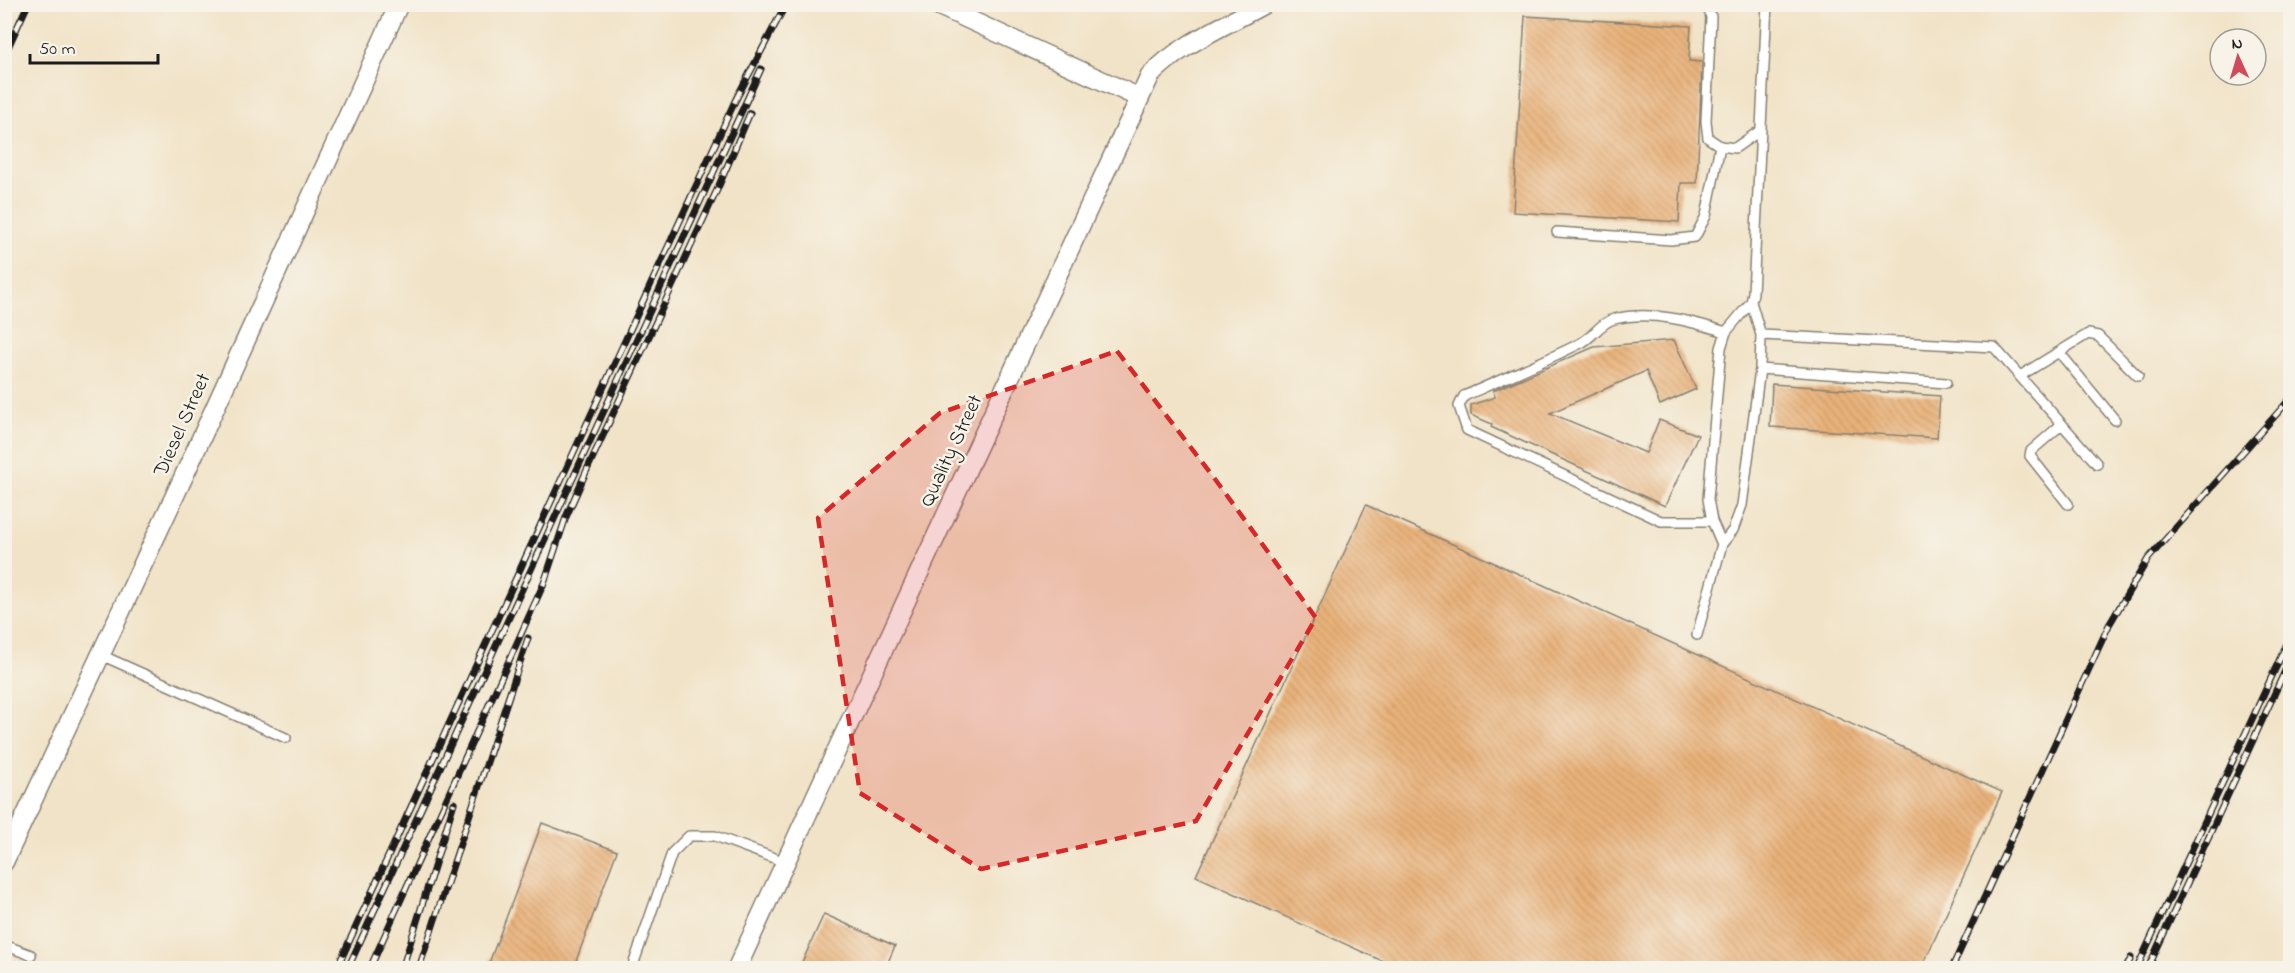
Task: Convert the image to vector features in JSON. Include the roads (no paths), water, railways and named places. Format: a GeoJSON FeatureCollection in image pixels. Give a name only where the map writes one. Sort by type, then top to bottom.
{"type":"FeatureCollection","features":[{"type":"Feature","properties":{"kind":"street","name":"Diesel Street"},"geometry":{"type":"LineString","coordinates":[[4,862],[399,4]]}},
{"type":"Feature","properties":{"kind":"street"},"geometry":{"type":"LineString","coordinates":[[935,4],[1140,98]]}},
{"type":"Feature","properties":{"kind":"street","name":"Quality Street"},"geometry":{"type":"LineString","coordinates":[[737,969],[1150,76],[1161,64],[1264,4]]}},
{"type":"Feature","properties":{"kind":"lane"},"geometry":{"type":"LineString","coordinates":[[1700,4],[1708,8],[1711,17],[1708,138],[1720,146],[1736,148],[1761,130]]}},
{"type":"Feature","properties":{"kind":"lane"},"geometry":{"type":"LineString","coordinates":[[1722,544],[1712,521],[1708,499],[1709,468],[1721,348],[1726,332],[1750,302],[1753,292],[1767,4]]}},
{"type":"Feature","properties":{"kind":"lane"},"geometry":{"type":"LineString","coordinates":[[1557,232],[1671,240],[1695,237],[1706,216],[1720,146]]}},
{"type":"Feature","properties":{"kind":"lane"},"geometry":{"type":"LineString","coordinates":[[1697,635],[1722,544],[1733,530],[1740,515],[1760,369],[1761,335],[1750,302]]}},
{"type":"Feature","properties":{"kind":"lane"},"geometry":{"type":"LineString","coordinates":[[1712,521],[1661,521],[1467,430],[1459,406],[1464,396],[1583,342],[1611,320],[1633,316],[1660,316],[1690,321],[1726,332]]}},
{"type":"Feature","properties":{"kind":"lane"},"geometry":{"type":"LineString","coordinates":[[2020,376],[2088,334],[2098,336],[2138,376]]}},
{"type":"Feature","properties":{"kind":"lane"},"geometry":{"type":"LineString","coordinates":[[1761,335],[1994,347],[2097,464]]}},
{"type":"Feature","properties":{"kind":"lane"},"geometry":{"type":"LineString","coordinates":[[2059,352],[2115,420]]}},
{"type":"Feature","properties":{"kind":"lane"},"geometry":{"type":"LineString","coordinates":[[1760,369],[1946,383]]}},
{"type":"Feature","properties":{"kind":"lane"},"geometry":{"type":"LineString","coordinates":[[2062,424],[2031,451],[2030,456],[2068,504]]}},
{"type":"Feature","properties":{"kind":"lane"},"geometry":{"type":"LineString","coordinates":[[101,655],[286,738]]}},
{"type":"Feature","properties":{"kind":"lane"},"geometry":{"type":"LineString","coordinates":[[632,969],[672,854],[689,836],[715,836],[785,862]]}},
{"type":"Feature","properties":{"kind":"lane"},"geometry":{"type":"LineString","coordinates":[[4,945],[31,955]]}},
{"type":"Feature","properties":{"kind":"railway"},"geometry":{"type":"LineString","coordinates":[[4,56],[28,4]]}},
{"type":"Feature","properties":{"kind":"railway"},"geometry":{"type":"LineString","coordinates":[[337,968],[735,101],[786,4]]}},
{"type":"Feature","properties":{"kind":"railway"},"geometry":{"type":"LineString","coordinates":[[348,968],[761,69]]}},
{"type":"Feature","properties":{"kind":"railway"},"geometry":{"type":"LineString","coordinates":[[370,968],[544,583],[566,517],[717,190],[750,113]]}},
{"type":"Feature","properties":{"kind":"railway"},"geometry":{"type":"LineString","coordinates":[[1952,968],[2109,625],[2148,559],[2290,399]]}},
{"type":"Feature","properties":{"kind":"railway"},"geometry":{"type":"LineString","coordinates":[[2137,968],[2290,637]]}},
{"type":"Feature","properties":{"kind":"railway"},"geometry":{"type":"LineString","coordinates":[[419,968],[528,638]]}},
{"type":"Feature","properties":{"kind":"railway"},"geometry":{"type":"LineString","coordinates":[[2148,968],[2290,660]]}},
{"type":"Feature","properties":{"kind":"railway"},"geometry":{"type":"LineString","coordinates":[[403,966],[454,803]]}},
{"type":"Feature","properties":{"kind":"railway"},"geometry":{"type":"LineString","coordinates":[[2126,968],[2131,958]]}}]}
